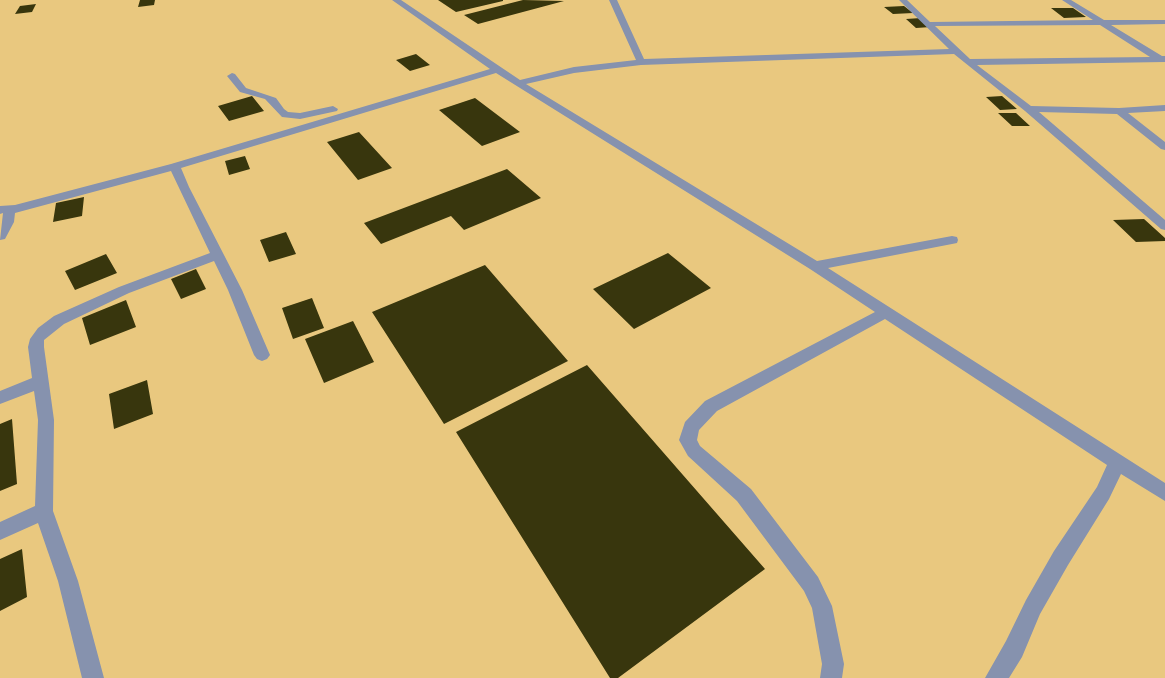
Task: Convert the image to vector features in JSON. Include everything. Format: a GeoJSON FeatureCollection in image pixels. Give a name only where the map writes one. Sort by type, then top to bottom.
{"type":"FeatureCollection","features":[{"type":"Feature","properties":{"kind":"street"},"geometry":{"type":"LineString","coordinates":[[396,0],[495,69],[815,266],[1165,493]]}},
{"type":"Feature","properties":{"kind":"street"},"geometry":{"type":"LineString","coordinates":[[613,0],[641,62]]}},
{"type":"Feature","properties":{"kind":"street"},"geometry":{"type":"LineString","coordinates":[[903,0],[968,62],[1029,109],[1165,226]]}},
{"type":"Feature","properties":{"kind":"street"},"geometry":{"type":"LineString","coordinates":[[1066,0],[1163,60]]}},
{"type":"Feature","properties":{"kind":"street"},"geometry":{"type":"LineString","coordinates":[[929,24],[1165,22]]}},
{"type":"Feature","properties":{"kind":"street"},"geometry":{"type":"LineString","coordinates":[[518,83],[574,70],[641,62],[957,51]]}},
{"type":"Feature","properties":{"kind":"street"},"geometry":{"type":"LineString","coordinates":[[968,62],[1163,60]]}},
{"type":"Feature","properties":{"kind":"street"},"geometry":{"type":"LineString","coordinates":[[232,76],[244,90],[268,97],[273,100],[280,111],[286,114],[300,116],[330,110],[418,85],[495,69]]}},
{"type":"Feature","properties":{"kind":"street"},"geometry":{"type":"LineString","coordinates":[[0,236],[8,222],[4,210],[175,166],[495,69]]}},
{"type":"Feature","properties":{"kind":"street"},"geometry":{"type":"LineString","coordinates":[[1029,109],[1119,111],[1165,108]]}},
{"type":"Feature","properties":{"kind":"street"},"geometry":{"type":"LineString","coordinates":[[1119,111],[1165,147]]}},
{"type":"Feature","properties":{"kind":"street"},"geometry":{"type":"LineString","coordinates":[[175,166],[183,187],[218,255],[262,355]]}},
{"type":"Feature","properties":{"kind":"street"},"geometry":{"type":"LineString","coordinates":[[815,266],[952,240]]}},
{"type":"Feature","properties":{"kind":"street"},"geometry":{"type":"LineString","coordinates":[[93,678],[68,581],[44,511],[46,420],[36,347],[39,336],[59,320],[124,290],[218,255]]}},
{"type":"Feature","properties":{"kind":"street"},"geometry":{"type":"LineString","coordinates":[[831,678],[832,664],[822,606],[811,584],[744,495],[694,451],[688,440],[691,427],[711,406],[886,312]]}},
{"type":"Feature","properties":{"kind":"street"},"geometry":{"type":"LineString","coordinates":[[0,398],[40,382]]}},
{"type":"Feature","properties":{"kind":"street"},"geometry":{"type":"LineString","coordinates":[[996,678],[1014,649],[1033,607],[1056,566],[1103,493],[1117,462]]}},
{"type":"Feature","properties":{"kind":"street"},"geometry":{"type":"LineString","coordinates":[[0,531],[44,511]]}},
{"type":"Feature","properties":{"kind":"building"},"geometry":{"type":"Polygon","coordinates":[[[140,0],[155,0],[154,5],[138,7],[140,0]]]}},
{"type":"Feature","properties":{"kind":"building"},"geometry":{"type":"Polygon","coordinates":[[[438,0],[503,0],[503,1],[456,12],[438,0]]]}},
{"type":"Feature","properties":{"kind":"building"},"geometry":{"type":"Polygon","coordinates":[[[523,0],[564,1],[478,24],[464,15],[523,0]]]}},
{"type":"Feature","properties":{"kind":"building"},"geometry":{"type":"Polygon","coordinates":[[[36,4],[32,12],[15,14],[20,6],[36,4]]]}},
{"type":"Feature","properties":{"kind":"building"},"geometry":{"type":"Polygon","coordinates":[[[904,6],[913,13],[893,14],[884,7],[904,6]]]}},
{"type":"Feature","properties":{"kind":"building"},"geometry":{"type":"Polygon","coordinates":[[[1051,8],[1073,8],[1086,17],[1064,18],[1051,8]]]}},
{"type":"Feature","properties":{"kind":"building"},"geometry":{"type":"Polygon","coordinates":[[[921,18],[931,27],[916,28],[906,19],[921,18]]]}},
{"type":"Feature","properties":{"kind":"building"},"geometry":{"type":"Polygon","coordinates":[[[416,54],[430,65],[410,71],[396,60],[416,54]]]}},
{"type":"Feature","properties":{"kind":"building"},"geometry":{"type":"Polygon","coordinates":[[[252,96],[264,111],[229,121],[218,106],[252,96]]]}},
{"type":"Feature","properties":{"kind":"building"},"geometry":{"type":"Polygon","coordinates":[[[1002,96],[1017,109],[1000,110],[986,97],[1002,96]]]}},
{"type":"Feature","properties":{"kind":"building"},"geometry":{"type":"Polygon","coordinates":[[[475,98],[520,132],[482,146],[439,110],[475,98]]]}},
{"type":"Feature","properties":{"kind":"building"},"geometry":{"type":"Polygon","coordinates":[[[998,113],[1016,113],[1030,126],[1012,126],[998,113]]]}},
{"type":"Feature","properties":{"kind":"building"},"geometry":{"type":"Polygon","coordinates":[[[359,132],[392,168],[358,180],[327,142],[359,132]]]}},
{"type":"Feature","properties":{"kind":"building"},"geometry":{"type":"Polygon","coordinates":[[[245,156],[250,169],[229,175],[225,161],[245,156]]]}},
{"type":"Feature","properties":{"kind":"building"},"geometry":{"type":"Polygon","coordinates":[[[507,169],[541,198],[464,230],[451,216],[381,244],[364,223],[507,169]]]}},
{"type":"Feature","properties":{"kind":"building"},"geometry":{"type":"Polygon","coordinates":[[[84,197],[82,216],[53,222],[56,203],[84,197]]]}},
{"type":"Feature","properties":{"kind":"building"},"geometry":{"type":"Polygon","coordinates":[[[1144,219],[1165,238],[1165,241],[1136,242],[1113,220],[1144,219]]]}},
{"type":"Feature","properties":{"kind":"building"},"geometry":{"type":"Polygon","coordinates":[[[286,232],[296,254],[269,262],[260,240],[286,232]]]}},
{"type":"Feature","properties":{"kind":"building"},"geometry":{"type":"Polygon","coordinates":[[[668,253],[711,288],[634,329],[593,289],[668,253]]]}},
{"type":"Feature","properties":{"kind":"building"},"geometry":{"type":"Polygon","coordinates":[[[106,254],[117,273],[75,290],[65,271],[106,254]]]}},
{"type":"Feature","properties":{"kind":"building"},"geometry":{"type":"Polygon","coordinates":[[[485,265],[568,361],[444,424],[372,312],[485,265]]]}},
{"type":"Feature","properties":{"kind":"building"},"geometry":{"type":"Polygon","coordinates":[[[196,269],[206,289],[181,299],[171,279],[196,269]]]}},
{"type":"Feature","properties":{"kind":"building"},"geometry":{"type":"Polygon","coordinates":[[[312,298],[324,328],[293,339],[282,308],[312,298]]]}},
{"type":"Feature","properties":{"kind":"building"},"geometry":{"type":"Polygon","coordinates":[[[126,300],[136,327],[90,345],[82,318],[126,300]]]}},
{"type":"Feature","properties":{"kind":"building"},"geometry":{"type":"Polygon","coordinates":[[[353,321],[374,362],[324,383],[305,339],[353,321]]]}},
{"type":"Feature","properties":{"kind":"building"},"geometry":{"type":"Polygon","coordinates":[[[587,365],[765,569],[618,678],[610,678],[456,432],[587,365]]]}},
{"type":"Feature","properties":{"kind":"building"},"geometry":{"type":"Polygon","coordinates":[[[147,380],[153,414],[114,429],[109,394],[147,380]]]}},
{"type":"Feature","properties":{"kind":"building"},"geometry":{"type":"Polygon","coordinates":[[[12,419],[17,484],[0,491],[0,424],[12,419]]]}},
{"type":"Feature","properties":{"kind":"building"},"geometry":{"type":"Polygon","coordinates":[[[22,549],[27,597],[0,611],[0,559],[22,549]]]}}]}
